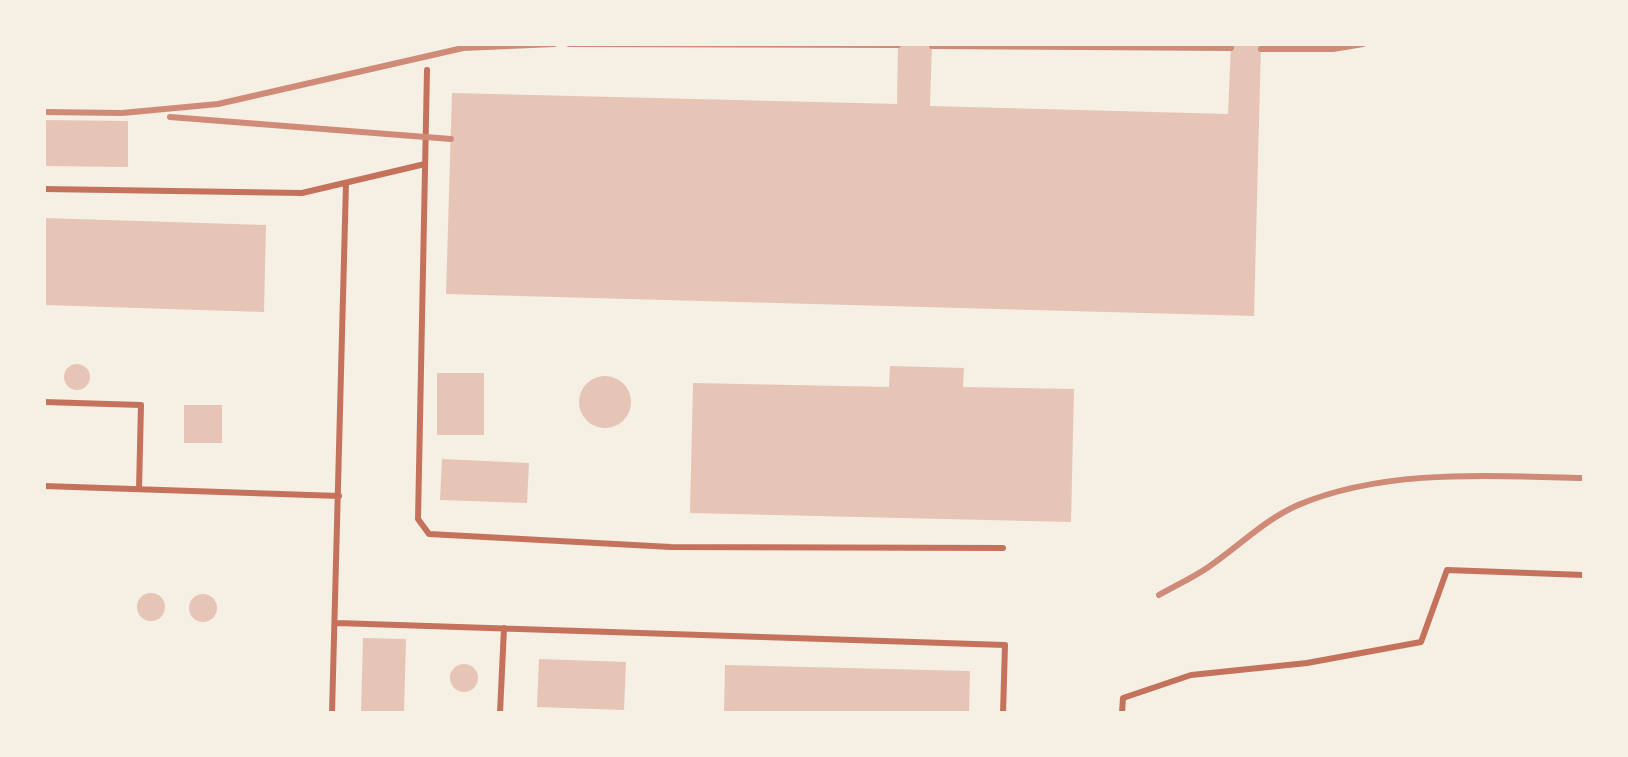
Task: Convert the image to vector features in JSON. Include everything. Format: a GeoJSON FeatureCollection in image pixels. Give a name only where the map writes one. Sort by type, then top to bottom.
{"type":"FeatureCollection","features":[{"type":"Feature","properties":{"kind":"lane"},"geometry":{"type":"LineString","coordinates":[[427,70],[418,519],[429,534],[671,547],[1003,548]]}},
{"type":"Feature","properties":{"kind":"lane"},"geometry":{"type":"LineString","coordinates":[[44,189],[302,193],[425,164]]}},
{"type":"Feature","properties":{"kind":"lane"},"geometry":{"type":"LineString","coordinates":[[332,713],[337,623],[346,183]]}},
{"type":"Feature","properties":{"kind":"lane"},"geometry":{"type":"LineString","coordinates":[[44,402],[141,405],[139,489]]}},
{"type":"Feature","properties":{"kind":"lane"},"geometry":{"type":"LineString","coordinates":[[44,486],[339,496]]}},
{"type":"Feature","properties":{"kind":"lane"},"geometry":{"type":"LineString","coordinates":[[1122,713],[1123,698],[1191,675],[1307,663],[1421,642],[1447,570],[1584,575]]}},
{"type":"Feature","properties":{"kind":"lane"},"geometry":{"type":"LineString","coordinates":[[337,623],[1005,645],[1003,713]]}},
{"type":"Feature","properties":{"kind":"lane"},"geometry":{"type":"LineString","coordinates":[[500,713],[504,628]]}},
{"type":"Feature","properties":{"kind":"building"},"geometry":{"type":"Polygon","coordinates":[[[898,44],[932,44],[930,106],[1228,114],[1231,44],[1261,44],[1254,316],[446,294],[452,93],[897,104],[898,44]]]}},
{"type":"Feature","properties":{"kind":"building"},"geometry":{"type":"Polygon","coordinates":[[[44,120],[128,121],[128,167],[44,166],[44,120]]]}},
{"type":"Feature","properties":{"kind":"building"},"geometry":{"type":"Polygon","coordinates":[[[44,218],[266,225],[264,312],[44,305],[44,218]]]}},
{"type":"Feature","properties":{"kind":"building"},"geometry":{"type":"Polygon","coordinates":[[[77,364],[86,368],[90,377],[86,386],[77,390],[68,386],[64,377],[68,368],[77,364]]]}},
{"type":"Feature","properties":{"kind":"building"},"geometry":{"type":"Polygon","coordinates":[[[890,366],[964,368],[963,387],[1074,389],[1071,522],[690,513],[693,383],[889,387],[890,366]]]}},
{"type":"Feature","properties":{"kind":"building"},"geometry":{"type":"Polygon","coordinates":[[[437,373],[484,373],[484,435],[437,435],[437,373]]]}},
{"type":"Feature","properties":{"kind":"building"},"geometry":{"type":"Polygon","coordinates":[[[605,376],[623,384],[631,402],[623,420],[605,428],[587,420],[579,402],[587,384],[605,376]]]}},
{"type":"Feature","properties":{"kind":"building"},"geometry":{"type":"Polygon","coordinates":[[[184,405],[222,405],[222,443],[184,443],[184,405]]]}},
{"type":"Feature","properties":{"kind":"building"},"geometry":{"type":"Polygon","coordinates":[[[442,459],[529,463],[527,503],[440,500],[442,459]]]}},
{"type":"Feature","properties":{"kind":"building"},"geometry":{"type":"Polygon","coordinates":[[[151,593],[161,597],[165,607],[161,617],[151,621],[141,617],[137,607],[141,597],[151,593]]]}},
{"type":"Feature","properties":{"kind":"building"},"geometry":{"type":"Polygon","coordinates":[[[203,594],[213,598],[217,608],[213,618],[203,622],[193,618],[189,608],[193,598],[203,594]]]}},
{"type":"Feature","properties":{"kind":"building"},"geometry":{"type":"Polygon","coordinates":[[[363,638],[406,639],[404,713],[361,713],[363,638]]]}},
{"type":"Feature","properties":{"kind":"building"},"geometry":{"type":"Polygon","coordinates":[[[539,659],[626,662],[624,710],[537,707],[539,659]]]}},
{"type":"Feature","properties":{"kind":"building"},"geometry":{"type":"Polygon","coordinates":[[[464,664],[474,668],[478,678],[474,688],[464,692],[454,688],[450,678],[454,668],[464,664]]]}},
{"type":"Feature","properties":{"kind":"building"},"geometry":{"type":"Polygon","coordinates":[[[725,665],[970,671],[969,713],[724,713],[725,665]]]}},
{"type":"Feature","properties":{"kind":"railway"},"geometry":{"type":"LineString","coordinates":[[44,112],[122,113],[218,104],[463,48],[554,44]]}},
{"type":"Feature","properties":{"kind":"railway"},"geometry":{"type":"LineString","coordinates":[[569,44],[898,45]]}},
{"type":"Feature","properties":{"kind":"railway"},"geometry":{"type":"LineString","coordinates":[[1261,49],[1333,49],[1363,44]]}},
{"type":"Feature","properties":{"kind":"railway"},"geometry":{"type":"LineString","coordinates":[[932,46],[1231,48]]}},
{"type":"Feature","properties":{"kind":"railway"},"geometry":{"type":"LineString","coordinates":[[170,117],[451,139]]}},
{"type":"Feature","properties":{"kind":"railway"},"geometry":{"type":"LineString","coordinates":[[1159,595],[1207,568],[1286,511],[1332,493],[1367,485],[1439,477],[1584,478]]}}]}
